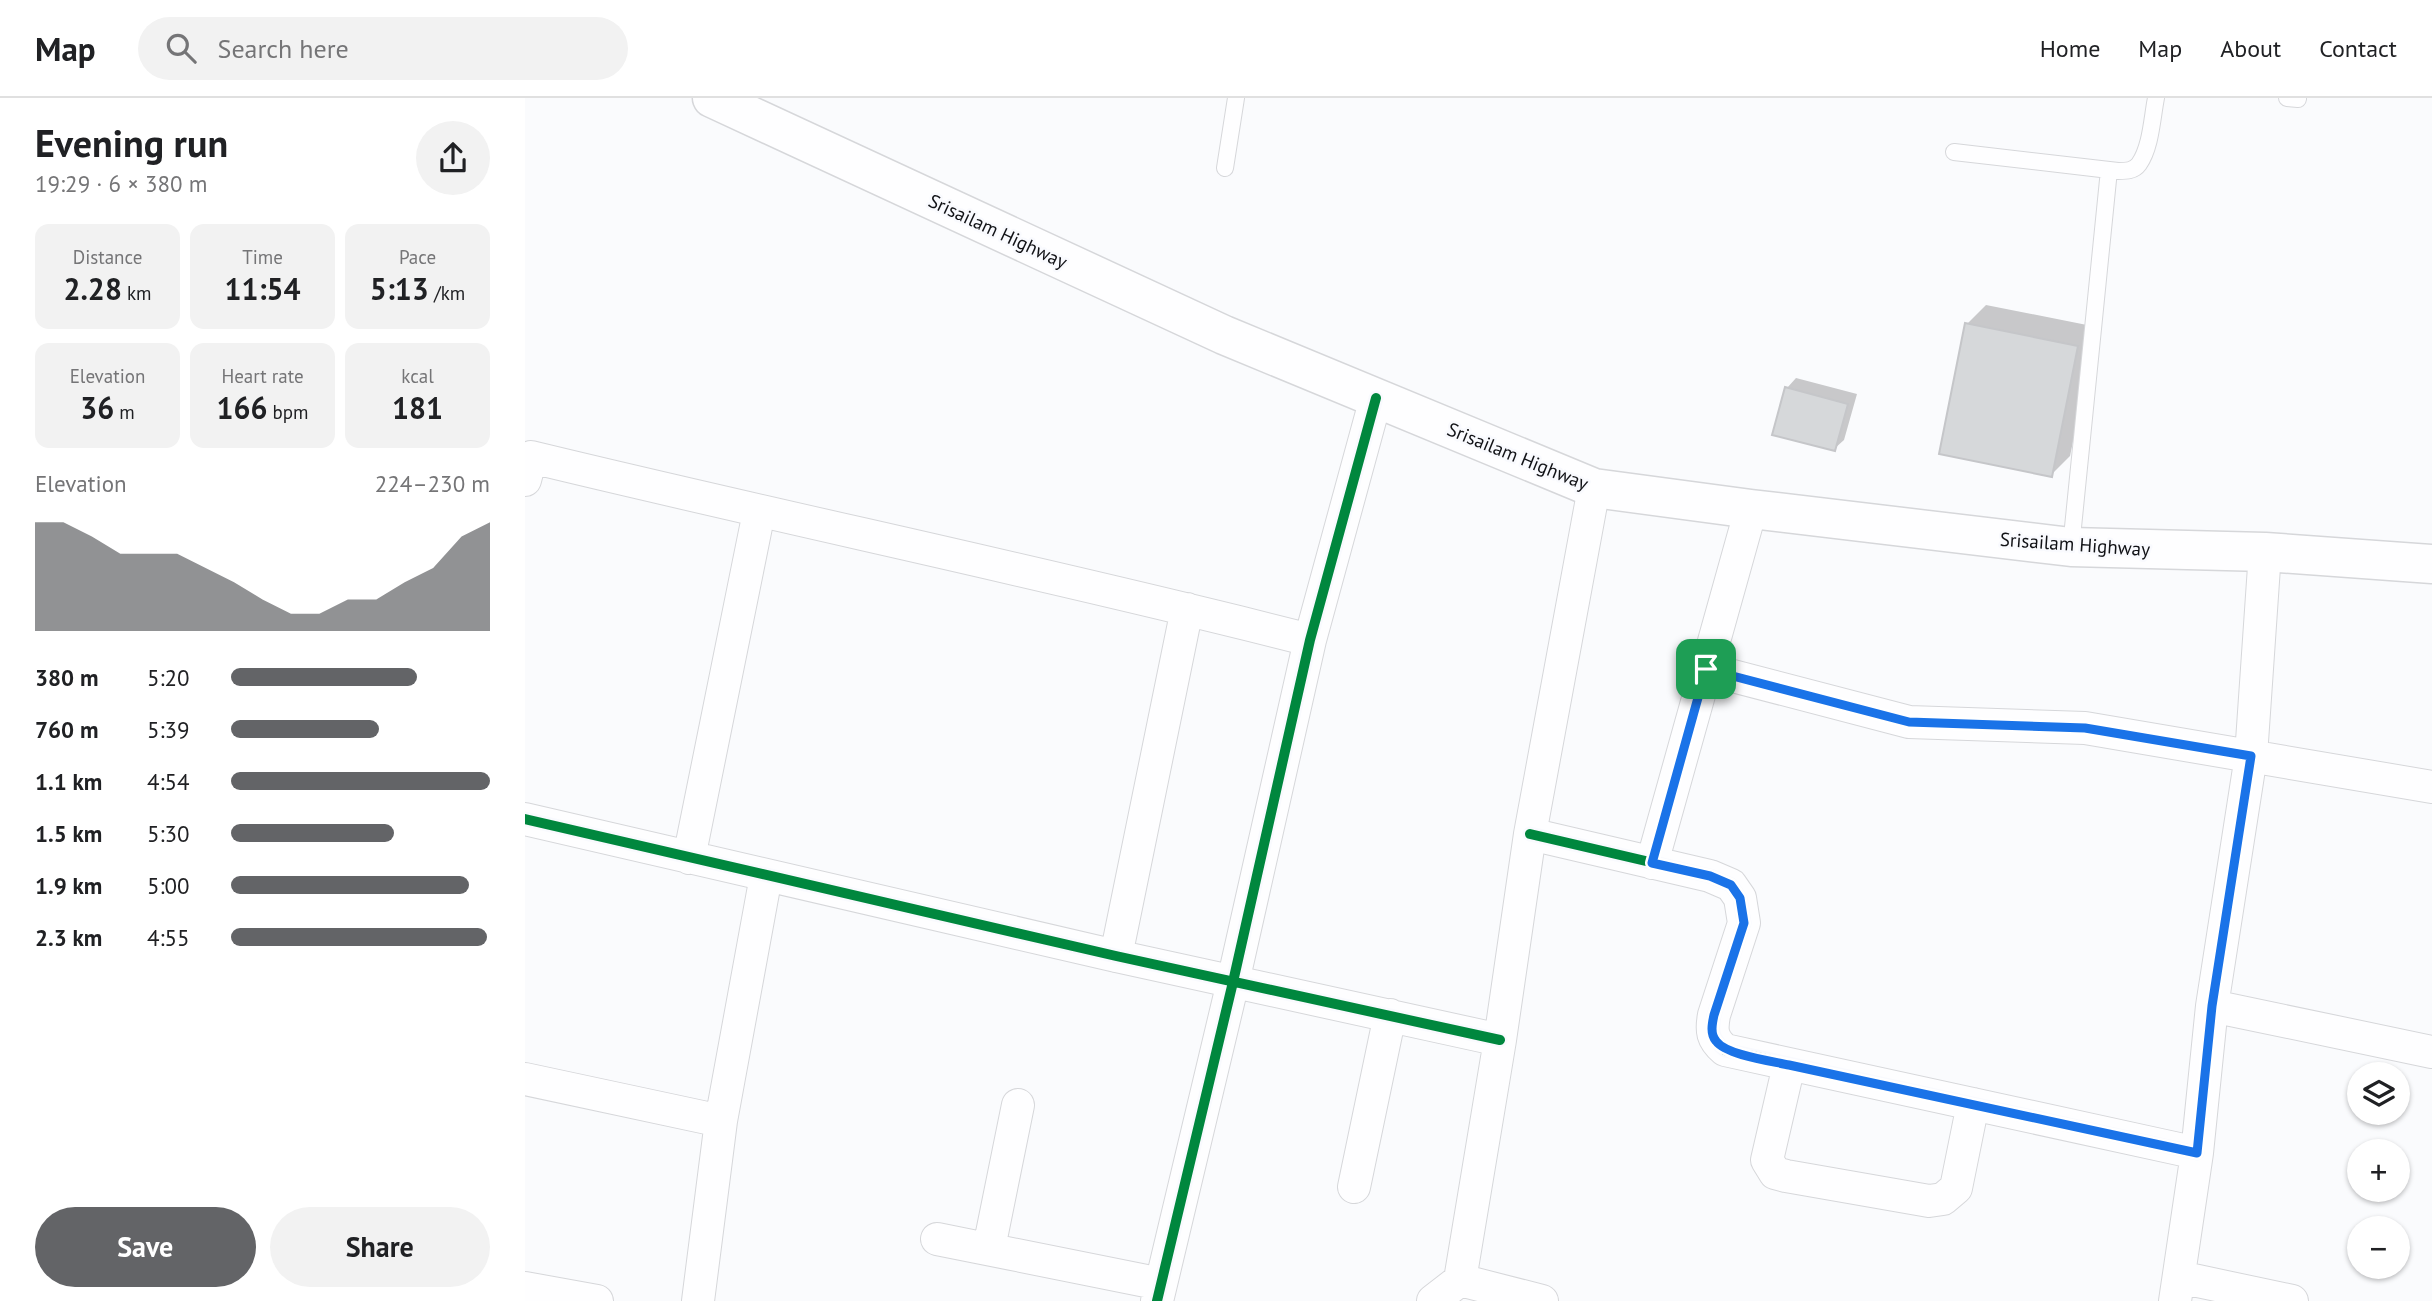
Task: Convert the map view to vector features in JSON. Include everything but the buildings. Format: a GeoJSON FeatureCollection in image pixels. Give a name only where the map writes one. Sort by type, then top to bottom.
{"type":"FeatureCollection","features":[{"type":"Feature","properties":{"kind":"highway","name":"Srisailam Highway"},"geometry":{"type":"LineString","coordinates":[[712,98],[1224,335],[1594,488],[2071,547],[2265,552],[2432,564]]}},
{"type":"Feature","properties":{"kind":"street"},"geometry":{"type":"LineString","coordinates":[[937,1239],[989,1248],[1159,1293],[1310,640],[1376,398]]}},
{"type":"Feature","properties":{"kind":"street"},"geometry":{"type":"LineString","coordinates":[[525,480],[531,457],[1310,640]]}},
{"type":"Feature","properties":{"kind":"street"},"geometry":{"type":"LineString","coordinates":[[1433,1301],[1460,1280],[1500,1040],[1530,835],[1594,488]]}},
{"type":"Feature","properties":{"kind":"street"},"geometry":{"type":"LineString","coordinates":[[1652,863],[1751,509]]}},
{"type":"Feature","properties":{"kind":"street"},"geometry":{"type":"LineString","coordinates":[[689,858],[759,512]]}},
{"type":"Feature","properties":{"kind":"street"},"geometry":{"type":"LineString","coordinates":[[2265,552],[2251,756],[2212,1006],[2197,1153],[2177,1289],[2292,1301]]}},
{"type":"Feature","properties":{"kind":"street"},"geometry":{"type":"LineString","coordinates":[[1116,956],[1187,609]]}},
{"type":"Feature","properties":{"kind":"street"},"geometry":{"type":"LineString","coordinates":[[1706,669],[1909,722],[2085,728],[2432,787]]}},
{"type":"Feature","properties":{"kind":"street"},"geometry":{"type":"LineString","coordinates":[[525,819],[1116,956],[1500,1040]]}},
{"type":"Feature","properties":{"kind":"street"},"geometry":{"type":"LineString","coordinates":[[1530,835],[1710,876],[1731,885],[1740,898],[1744,923],[1711,1029],[1714,1040],[1725,1050],[2197,1153]]}},
{"type":"Feature","properties":{"kind":"street"},"geometry":{"type":"LineString","coordinates":[[698,1301],[720,1121],[767,876]]}},
{"type":"Feature","properties":{"kind":"street"},"geometry":{"type":"LineString","coordinates":[[2212,1006],[2432,1052]]}},
{"type":"Feature","properties":{"kind":"street"},"geometry":{"type":"LineString","coordinates":[[1354,1187],[1390,1015]]}},
{"type":"Feature","properties":{"kind":"street"},"geometry":{"type":"LineString","coordinates":[[1789,1065],[1767,1160],[1775,1173],[1786,1176],[1930,1201],[1943,1199],[1956,1188],[1973,1104]]}},
{"type":"Feature","properties":{"kind":"street"},"geometry":{"type":"LineString","coordinates":[[525,1079],[720,1121]]}},
{"type":"Feature","properties":{"kind":"street"},"geometry":{"type":"LineString","coordinates":[[989,1248],[1019,1105]]}},
{"type":"Feature","properties":{"kind":"street"},"geometry":{"type":"LineString","coordinates":[[1460,1280],[1542,1301]]}},
{"type":"Feature","properties":{"kind":"street"},"geometry":{"type":"LineString","coordinates":[[525,1289],[597,1301]]}},
{"type":"Feature","properties":{"kind":"lane"},"geometry":{"type":"LineString","coordinates":[[1225,168],[1236,98]]}},
{"type":"Feature","properties":{"kind":"lane"},"geometry":{"type":"LineString","coordinates":[[1954,152],[2131,171],[2139,165],[2146,145],[2156,98]]}},
{"type":"Feature","properties":{"kind":"lane"},"geometry":{"type":"LineString","coordinates":[[2071,547],[2109,170]]}},
{"type":"Feature","properties":{"kind":"cycle path"},"geometry":{"type":"LineString","coordinates":[[1157,1301],[1233,982],[1310,640],[1376,398]]}},
{"type":"Feature","properties":{"kind":"cycle path"},"geometry":{"type":"LineString","coordinates":[[525,819],[1116,956],[1500,1040]]}},
{"type":"Feature","properties":{"kind":"cycle path"},"geometry":{"type":"LineString","coordinates":[[1530,834],[1710,876],[1731,885],[1740,898],[1744,923],[1713,1021],[1715,1038],[1725,1050],[2197,1153]]}},
{"type":"Feature","properties":{"kind":"route"},"geometry":{"type":"LineString","coordinates":[[1706,669],[1909,722],[2085,728],[2251,756],[2212,1006],[2197,1153],[1789,1065],[1725,1050],[1714,1040],[1711,1029],[1714,1015],[1744,923],[1740,898],[1731,885],[1710,876],[1652,863],[1706,669]]}}]}
